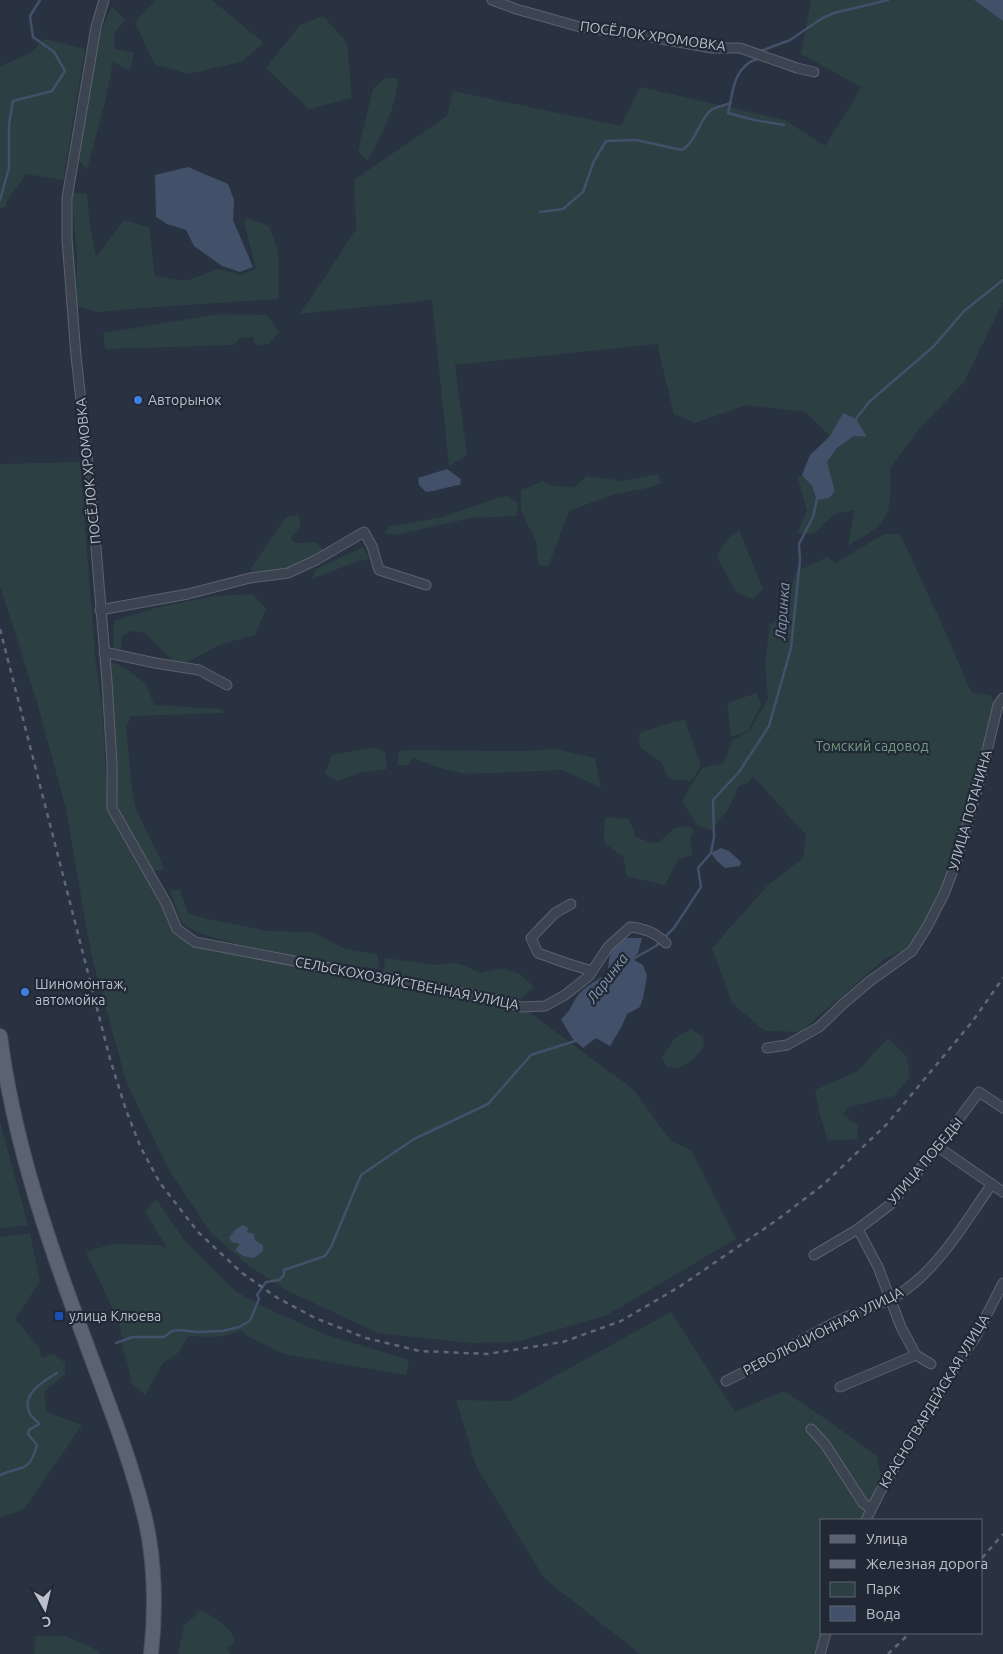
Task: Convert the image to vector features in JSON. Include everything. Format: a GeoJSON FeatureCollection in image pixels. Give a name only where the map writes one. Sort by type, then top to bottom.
{"type":"FeatureCollection","features":[{"type":"Feature","properties":{"kind":"main road"},"geometry":{"type":"LineString","coordinates":[[0,1036],[2,1068],[34,1196],[115,1422],[145,1520],[153,1575],[154,1601],[151,1654]]}},
{"type":"Feature","properties":{"kind":"street","name":"ПОСЁЛОК ХРОМОВКА"},"geometry":{"type":"LineString","coordinates":[[104,0],[96,27],[67,198],[70,288],[92,499],[112,764],[112,808],[166,903],[177,929]]}},
{"type":"Feature","properties":{"kind":"street","name":"ПОСЁЛОК ХРОМОВКА"},"geometry":{"type":"LineString","coordinates":[[492,0],[516,9],[580,27],[640,35],[712,48],[740,48],[814,72]]}},
{"type":"Feature","properties":{"kind":"street"},"geometry":{"type":"LineString","coordinates":[[100,610],[188,594],[250,578],[288,573],[316,560],[364,532],[372,546],[379,570],[426,586]]}},
{"type":"Feature","properties":{"kind":"street"},"geometry":{"type":"LineString","coordinates":[[104,652],[199,670],[227,685]]}},
{"type":"Feature","properties":{"kind":"street","name":"УЛИЦА ПОТАНИНА"},"geometry":{"type":"LineString","coordinates":[[767,1048],[787,1046],[819,1027],[870,981],[912,952],[927,928],[944,894],[967,828],[998,705],[1003,698]]}},
{"type":"Feature","properties":{"kind":"street"},"geometry":{"type":"LineString","coordinates":[[571,904],[555,913],[531,938],[538,953],[592,970]]}},
{"type":"Feature","properties":{"kind":"street","name":"СЕЛЬСКОХОЗЯЙСТВЕННАЯ УЛИЦА"},"geometry":{"type":"LineString","coordinates":[[177,929],[195,942],[493,999],[522,1007],[545,1006],[565,995],[589,976],[608,947],[630,928],[641,928],[659,936],[666,943]]}},
{"type":"Feature","properties":{"kind":"street","name":"УЛИЦА ПОБЕДЫ"},"geometry":{"type":"LineString","coordinates":[[814,1255],[858,1229],[891,1204],[980,1092],[1003,1108]]}},
{"type":"Feature","properties":{"kind":"street"},"geometry":{"type":"LineString","coordinates":[[938,1147],[1003,1192]]}},
{"type":"Feature","properties":{"kind":"street","name":"РЕВОЛЮЦИОННАЯ УЛИЦА"},"geometry":{"type":"LineString","coordinates":[[726,1381],[842,1319],[891,1299],[921,1277],[942,1253],[992,1184]]}},
{"type":"Feature","properties":{"kind":"street"},"geometry":{"type":"LineString","coordinates":[[858,1229],[878,1267],[901,1327],[916,1355],[931,1364]]}},
{"type":"Feature","properties":{"kind":"street","name":"КРАСНОГВАРДЕЙСКАЯ УЛИЦА"},"geometry":{"type":"LineString","coordinates":[[866,1519],[949,1376],[975,1338],[1003,1283]]}},
{"type":"Feature","properties":{"kind":"street"},"geometry":{"type":"LineString","coordinates":[[840,1388],[916,1355]]}},
{"type":"Feature","properties":{"kind":"street"},"geometry":{"type":"LineString","coordinates":[[812,1429],[825,1444],[863,1504],[871,1509]]}},
{"type":"Feature","properties":{"kind":"street"},"geometry":{"type":"LineString","coordinates":[[820,1654],[826,1634]]}},
{"type":"Feature","properties":{"kind":"green space"},"geometry":{"type":"Polygon","coordinates":[[[156,0],[212,0],[264,43],[241,62],[188,74],[154,64],[135,22],[156,0]]]}},
{"type":"Feature","properties":{"kind":"green space"},"geometry":{"type":"Polygon","coordinates":[[[811,0],[974,0],[1003,21],[1003,302],[964,382],[918,430],[890,468],[889,507],[882,521],[874,530],[848,546],[854,510],[835,514],[813,534],[797,533],[807,511],[798,478],[802,475],[812,486],[817,500],[835,490],[827,462],[837,448],[854,436],[867,437],[843,413],[830,436],[805,412],[747,405],[695,423],[674,414],[657,344],[455,365],[467,455],[449,466],[432,300],[299,314],[356,229],[354,180],[447,116],[453,91],[621,126],[640,87],[785,120],[825,146],[861,87],[801,54],[811,0]]]}},
{"type":"Feature","properties":{"kind":"green space"},"geometry":{"type":"Polygon","coordinates":[[[112,6],[125,20],[115,32],[114,48],[134,53],[130,71],[113,62],[105,102],[87,170],[76,156],[86,86],[100,33],[112,6]]]}},
{"type":"Feature","properties":{"kind":"green space"},"geometry":{"type":"Polygon","coordinates":[[[323,16],[347,43],[352,98],[309,109],[266,68],[300,25],[323,16]]]}},
{"type":"Feature","properties":{"kind":"green space"},"geometry":{"type":"Polygon","coordinates":[[[45,39],[85,49],[63,180],[26,174],[5,207],[0,209],[0,66],[29,54],[45,39]]]}},
{"type":"Feature","properties":{"kind":"green space"},"geometry":{"type":"Polygon","coordinates":[[[385,78],[398,78],[397,89],[383,131],[367,161],[358,151],[373,89],[385,78]]]}},
{"type":"Feature","properties":{"kind":"green space"},"geometry":{"type":"Polygon","coordinates":[[[72,193],[87,194],[90,226],[96,257],[124,220],[149,227],[155,276],[185,281],[219,269],[240,275],[256,269],[244,221],[248,218],[269,226],[278,251],[279,299],[97,312],[76,306],[77,259],[72,193]]]}},
{"type":"Feature","properties":{"kind":"green space"},"geometry":{"type":"Polygon","coordinates":[[[220,314],[267,315],[279,332],[269,344],[255,345],[253,337],[240,338],[234,345],[105,349],[103,333],[220,314]]]}},
{"type":"Feature","properties":{"kind":"green space"},"geometry":{"type":"Polygon","coordinates":[[[80,462],[96,665],[102,706],[108,810],[160,901],[171,929],[190,944],[526,1010],[633,1089],[671,1141],[691,1150],[736,1239],[607,1315],[516,1342],[470,1343],[378,1333],[288,1291],[249,1266],[211,1233],[169,1170],[127,1084],[91,954],[66,809],[37,702],[0,586],[0,464],[80,462]]]}},
{"type":"Feature","properties":{"kind":"green space"},"geometry":{"type":"Polygon","coordinates":[[[658,474],[662,483],[615,494],[569,511],[548,567],[538,565],[536,541],[521,511],[521,490],[543,481],[553,486],[574,487],[587,476],[623,481],[658,474]]]}},
{"type":"Feature","properties":{"kind":"green space"},"geometry":{"type":"Polygon","coordinates":[[[508,496],[518,504],[516,516],[471,518],[395,535],[384,533],[390,526],[443,517],[508,496]]]}},
{"type":"Feature","properties":{"kind":"green space"},"geometry":{"type":"Polygon","coordinates":[[[299,515],[301,527],[290,539],[296,543],[317,542],[324,551],[279,572],[252,573],[251,568],[286,517],[299,515]]]}},
{"type":"Feature","properties":{"kind":"green space"},"geometry":{"type":"Polygon","coordinates":[[[739,530],[763,589],[753,599],[736,592],[717,557],[726,542],[739,530]]]}},
{"type":"Feature","properties":{"kind":"green space","name":"Томский садовод"},"geometry":{"type":"Polygon","coordinates":[[[884,534],[900,534],[971,692],[992,696],[995,708],[954,857],[937,901],[910,949],[887,957],[800,1032],[765,1031],[732,1003],[712,948],[768,885],[803,858],[806,835],[753,776],[749,782],[738,787],[729,808],[711,830],[697,825],[682,801],[702,768],[724,763],[732,740],[749,732],[768,699],[765,664],[770,625],[782,614],[796,572],[827,557],[834,564],[884,534]]]}},
{"type":"Feature","properties":{"kind":"green space"},"geometry":{"type":"Polygon","coordinates":[[[363,547],[369,559],[347,565],[312,579],[316,569],[363,547]]]}},
{"type":"Feature","properties":{"kind":"green space"},"geometry":{"type":"Polygon","coordinates":[[[253,594],[266,609],[255,635],[219,645],[179,667],[145,633],[131,631],[122,636],[121,651],[113,648],[114,621],[159,607],[216,596],[253,594]]]}},
{"type":"Feature","properties":{"kind":"green space"},"geometry":{"type":"Polygon","coordinates":[[[111,662],[124,667],[146,684],[154,705],[221,709],[226,713],[131,716],[126,727],[132,790],[136,809],[161,861],[163,870],[153,870],[118,807],[111,662]]]}},
{"type":"Feature","properties":{"kind":"green space"},"geometry":{"type":"Polygon","coordinates":[[[757,693],[761,705],[748,731],[731,737],[727,703],[757,693]]]}},
{"type":"Feature","properties":{"kind":"green space"},"geometry":{"type":"Polygon","coordinates":[[[685,720],[701,766],[691,781],[669,779],[661,762],[640,747],[639,733],[685,720]]]}},
{"type":"Feature","properties":{"kind":"green space"},"geometry":{"type":"Polygon","coordinates":[[[374,747],[385,752],[387,769],[360,773],[338,781],[325,774],[332,755],[374,747]]]}},
{"type":"Feature","properties":{"kind":"green space"},"geometry":{"type":"Polygon","coordinates":[[[555,749],[595,758],[601,788],[563,770],[465,774],[440,768],[413,758],[407,765],[397,765],[399,751],[524,751],[555,749]]]}},
{"type":"Feature","properties":{"kind":"green space"},"geometry":{"type":"Polygon","coordinates":[[[605,817],[629,819],[636,837],[658,843],[675,828],[689,826],[694,830],[690,839],[693,855],[678,859],[665,885],[626,876],[624,858],[604,842],[605,817]]]}},
{"type":"Feature","properties":{"kind":"green space"},"geometry":{"type":"Polygon","coordinates":[[[180,889],[188,913],[267,931],[312,932],[345,949],[377,954],[380,969],[275,952],[215,938],[194,931],[183,923],[170,891],[180,889]]]}},
{"type":"Feature","properties":{"kind":"green space"},"geometry":{"type":"Polygon","coordinates":[[[385,958],[437,965],[453,963],[466,966],[480,973],[501,968],[520,974],[534,987],[520,999],[509,999],[460,990],[383,974],[385,958]]]}},
{"type":"Feature","properties":{"kind":"green space"},"geometry":{"type":"Polygon","coordinates":[[[691,1029],[703,1037],[704,1046],[694,1059],[677,1069],[667,1067],[662,1058],[675,1038],[691,1029]]]}},
{"type":"Feature","properties":{"kind":"green space"},"geometry":{"type":"Polygon","coordinates":[[[888,1038],[907,1057],[910,1077],[894,1096],[849,1107],[843,1114],[858,1126],[857,1139],[828,1141],[815,1090],[858,1071],[888,1038]]]}},
{"type":"Feature","properties":{"kind":"green space"},"geometry":{"type":"Polygon","coordinates":[[[0,1122],[28,1225],[0,1229],[0,1122]]]}},
{"type":"Feature","properties":{"kind":"green space"},"geometry":{"type":"Polygon","coordinates":[[[156,1199],[185,1241],[235,1291],[262,1306],[324,1334],[409,1360],[406,1375],[284,1354],[249,1337],[240,1330],[222,1336],[189,1336],[177,1354],[163,1363],[145,1395],[131,1383],[120,1325],[86,1252],[112,1244],[157,1245],[167,1248],[145,1211],[156,1199]]]}},
{"type":"Feature","properties":{"kind":"green space"},"geometry":{"type":"Polygon","coordinates":[[[30,1233],[40,1281],[15,1319],[39,1347],[42,1358],[54,1354],[65,1363],[65,1374],[44,1392],[47,1412],[82,1425],[24,1509],[0,1518],[0,1237],[30,1233]]]}},
{"type":"Feature","properties":{"kind":"green space"},"geometry":{"type":"Polygon","coordinates":[[[671,1312],[735,1412],[784,1391],[877,1456],[881,1477],[864,1519],[820,1519],[820,1634],[813,1654],[640,1654],[544,1578],[476,1466],[456,1400],[510,1401],[671,1312]]]}},
{"type":"Feature","properties":{"kind":"green space"},"geometry":{"type":"Polygon","coordinates":[[[201,1610],[222,1623],[230,1632],[235,1643],[226,1648],[231,1654],[178,1654],[184,1626],[201,1610]]]}},
{"type":"Feature","properties":{"kind":"green space"},"geometry":{"type":"Polygon","coordinates":[[[36,1636],[66,1636],[99,1651],[100,1654],[34,1654],[36,1636]]]}},
{"type":"Feature","properties":{"kind":"water"},"geometry":{"type":"Polygon","coordinates":[[[974,0],[1003,0],[1003,21],[974,0]]]}},
{"type":"Feature","properties":{"kind":"water"},"geometry":{"type":"Polygon","coordinates":[[[188,167],[228,184],[234,200],[233,220],[253,267],[240,272],[222,266],[194,246],[186,230],[167,224],[156,217],[155,175],[188,167]]]}},
{"type":"Feature","properties":{"kind":"water"},"geometry":{"type":"Polygon","coordinates":[[[843,413],[856,419],[867,437],[854,436],[837,448],[827,462],[835,491],[829,498],[817,500],[812,486],[802,475],[810,455],[830,436],[843,413]]]}},
{"type":"Feature","properties":{"kind":"water"},"geometry":{"type":"Polygon","coordinates":[[[447,469],[461,479],[460,485],[426,492],[419,485],[418,478],[447,469]]]}},
{"type":"Feature","properties":{"kind":"water"},"geometry":{"type":"Polygon","coordinates":[[[721,848],[729,851],[741,862],[740,866],[725,868],[716,860],[711,853],[721,848]]]}},
{"type":"Feature","properties":{"kind":"water"},"geometry":{"type":"Polygon","coordinates":[[[625,938],[642,938],[638,953],[632,959],[643,965],[647,976],[640,1007],[627,1014],[610,1046],[596,1038],[583,1048],[572,1038],[561,1019],[582,991],[608,973],[611,952],[616,944],[625,938]]]}},
{"type":"Feature","properties":{"kind":"water"},"geometry":{"type":"Polygon","coordinates":[[[243,1225],[248,1228],[247,1232],[254,1234],[255,1240],[263,1245],[263,1251],[254,1258],[243,1256],[235,1250],[240,1244],[232,1242],[229,1238],[236,1229],[243,1225]]]}},
{"type":"Feature","properties":{"kind":"waterway"},"geometry":{"type":"LineString","coordinates":[[0,200],[9,168],[9,124],[13,101],[52,91],[65,71],[54,52],[33,37],[30,16],[40,0]]}},
{"type":"Feature","properties":{"kind":"waterway"},"geometry":{"type":"LineString","coordinates":[[761,51],[790,40],[821,19],[834,13],[888,0]]}},
{"type":"Feature","properties":{"kind":"waterway"},"geometry":{"type":"LineString","coordinates":[[757,59],[743,68],[735,81],[728,113],[784,125]]}},
{"type":"Feature","properties":{"kind":"waterway"},"geometry":{"type":"LineString","coordinates":[[540,212],[563,209],[583,192],[594,161],[606,141],[636,140],[682,150],[691,142],[703,119],[711,110],[731,103]]}},
{"type":"Feature","properties":{"kind":"waterway","name":"Ларинка"},"geometry":{"type":"LineString","coordinates":[[855,420],[869,402],[934,346],[964,311],[1003,280]]}},
{"type":"Feature","properties":{"kind":"waterway","name":"Ларинка"},"geometry":{"type":"LineString","coordinates":[[631,960],[656,946],[674,928],[701,887],[698,868],[711,853],[714,837],[713,800],[739,772],[769,726],[791,648],[800,560],[799,544],[813,517],[817,499]]}},
{"type":"Feature","properties":{"kind":"waterway","name":"Ларинка"},"geometry":{"type":"LineString","coordinates":[[116,1343],[133,1337],[164,1337],[172,1331],[179,1330],[197,1332],[223,1331],[239,1327],[250,1321],[259,1299],[257,1295],[266,1282],[279,1280],[284,1275],[284,1270],[325,1256],[331,1247],[361,1175],[414,1139],[488,1104],[531,1055],[577,1039]]}},
{"type":"Feature","properties":{"kind":"waterway","name":"Ларинка"},"geometry":{"type":"LineString","coordinates":[[0,1475],[24,1467],[31,1461],[37,1445],[28,1434],[29,1430],[39,1424],[29,1412],[28,1399],[36,1388],[57,1373]]}},
{"type":"Feature","properties":{"kind":"railway"},"geometry":{"type":"LineString","coordinates":[[0,629],[110,1059],[126,1110],[141,1148],[160,1183],[198,1232],[242,1273],[276,1297],[315,1318],[366,1338],[420,1351],[488,1354],[563,1342],[621,1321],[679,1287],[777,1220],[824,1184],[887,1124],[972,1022],[1003,978]]}},
{"type":"Feature","properties":{"kind":"railway"},"geometry":{"type":"LineString","coordinates":[[983,1557],[1003,1534]]}},
{"type":"Feature","properties":{"kind":"railway"},"geometry":{"type":"LineString","coordinates":[[888,1654],[909,1634]]}},
{"type":"Feature","properties":{"kind":"place","name":"Авторынок"},"geometry":{"type":"Point","coordinates":[138,400]}},
{"type":"Feature","properties":{"kind":"place","name":"Шиномонтаж, автомойка"},"geometry":{"type":"Point","coordinates":[25,992]}},
{"type":"Feature","properties":{"kind":"place","name":"улица Клюева"},"geometry":{"type":"Point","coordinates":[59,1316]}}]}
